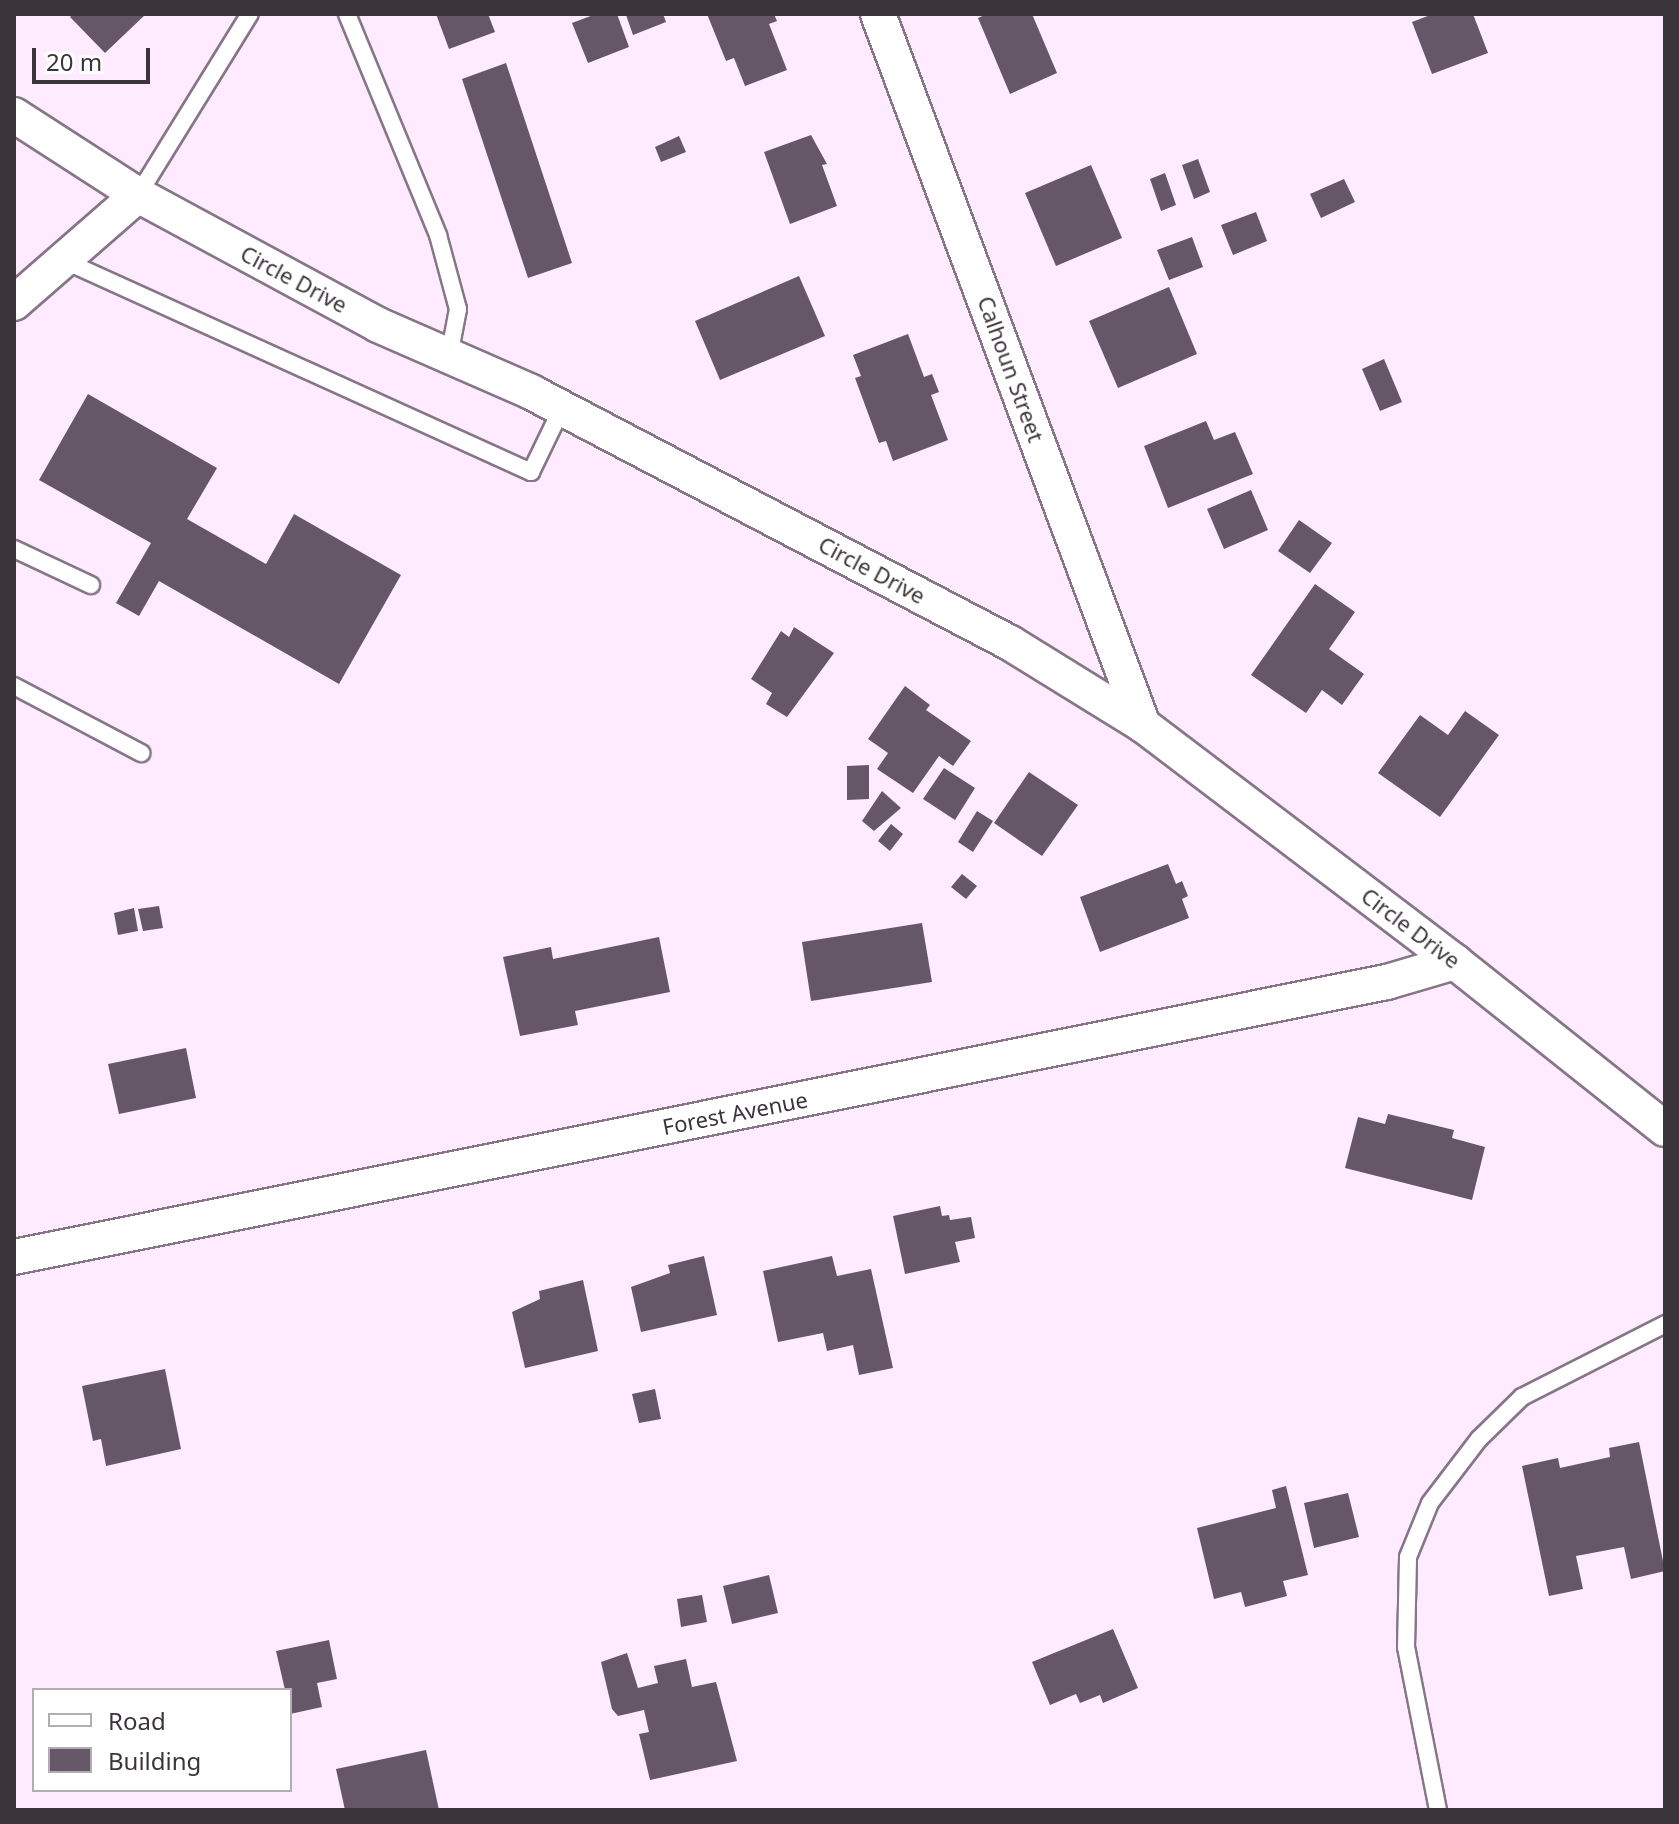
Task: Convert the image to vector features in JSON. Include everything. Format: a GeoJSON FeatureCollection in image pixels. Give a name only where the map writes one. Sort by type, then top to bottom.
{"type":"FeatureCollection","features":[{"type":"Feature","properties":{"kind":"street","name":"Calhoun Street"},"geometry":{"type":"LineString","coordinates":[[878,14],[1143,725]]}},
{"type":"Feature","properties":{"kind":"street","name":"Circle Drive"},"geometry":{"type":"LineString","coordinates":[[14,115],[138,195],[378,325],[562,408],[1010,643],[1143,725],[1455,962],[1665,1129]]}},
{"type":"Feature","properties":{"kind":"street"},"geometry":{"type":"LineString","coordinates":[[14,303],[138,195]]}},
{"type":"Feature","properties":{"kind":"street","name":"Forest Avenue"},"geometry":{"type":"LineString","coordinates":[[14,1257],[1387,982],[1455,962]]}},
{"type":"Feature","properties":{"kind":"lane"},"geometry":{"type":"LineString","coordinates":[[138,195],[250,14]]}},
{"type":"Feature","properties":{"kind":"lane"},"geometry":{"type":"LineString","coordinates":[[347,14],[438,235],[458,309],[449,356]]}},
{"type":"Feature","properties":{"kind":"lane"},"geometry":{"type":"LineString","coordinates":[[63,260],[531,472],[562,408]]}},
{"type":"Feature","properties":{"kind":"lane"},"geometry":{"type":"LineString","coordinates":[[14,549],[91,585]]}},
{"type":"Feature","properties":{"kind":"lane"},"geometry":{"type":"LineString","coordinates":[[14,686],[141,753]]}},
{"type":"Feature","properties":{"kind":"lane"},"geometry":{"type":"LineString","coordinates":[[1438,1810],[1406,1647],[1408,1557],[1430,1503],[1479,1439],[1522,1397],[1665,1324]]}},
{"type":"Feature","properties":{"kind":"building"},"geometry":{"type":"Polygon","coordinates":[[[73,14],[146,14],[105,53],[70,17],[73,14]]]}},
{"type":"Feature","properties":{"kind":"building"},"geometry":{"type":"Polygon","coordinates":[[[436,14],[488,14],[495,32],[449,49],[436,14]]]}},
{"type":"Feature","properties":{"kind":"building"},"geometry":{"type":"Polygon","coordinates":[[[596,14],[617,14],[629,47],[588,63],[572,23],[596,14]]]}},
{"type":"Feature","properties":{"kind":"building"},"geometry":{"type":"Polygon","coordinates":[[[663,14],[666,22],[633,35],[626,15],[663,14]]]}},
{"type":"Feature","properties":{"kind":"building"},"geometry":{"type":"Polygon","coordinates":[[[707,14],[774,14],[777,21],[769,24],[787,70],[745,86],[734,58],[726,61],[707,14]]]}},
{"type":"Feature","properties":{"kind":"building"},"geometry":{"type":"Polygon","coordinates":[[[987,14],[1032,14],[1057,73],[1010,94],[978,18],[987,14]]]}},
{"type":"Feature","properties":{"kind":"building"},"geometry":{"type":"Polygon","coordinates":[[[1433,14],[1473,14],[1488,53],[1432,74],[1412,22],[1433,14]]]}},
{"type":"Feature","properties":{"kind":"building"},"geometry":{"type":"Polygon","coordinates":[[[506,63],[572,263],[528,278],[462,79],[506,63]]]}},
{"type":"Feature","properties":{"kind":"building"},"geometry":{"type":"Polygon","coordinates":[[[811,135],[827,164],[822,165],[837,206],[790,224],[764,152],[811,135]]]}},
{"type":"Feature","properties":{"kind":"building"},"geometry":{"type":"Polygon","coordinates":[[[679,136],[686,152],[661,162],[655,147],[679,136]]]}},
{"type":"Feature","properties":{"kind":"building"},"geometry":{"type":"Polygon","coordinates":[[[1198,159],[1210,192],[1194,199],[1182,165],[1198,159]]]}},
{"type":"Feature","properties":{"kind":"building"},"geometry":{"type":"Polygon","coordinates":[[[1091,165],[1122,238],[1056,266],[1025,193],[1091,165]]]}},
{"type":"Feature","properties":{"kind":"building"},"geometry":{"type":"Polygon","coordinates":[[[1165,173],[1176,205],[1161,211],[1150,179],[1165,173]]]}},
{"type":"Feature","properties":{"kind":"building"},"geometry":{"type":"Polygon","coordinates":[[[1344,179],[1355,202],[1321,218],[1310,194],[1344,179]]]}},
{"type":"Feature","properties":{"kind":"building"},"geometry":{"type":"Polygon","coordinates":[[[1256,212],[1267,241],[1233,255],[1221,225],[1256,212]]]}},
{"type":"Feature","properties":{"kind":"building"},"geometry":{"type":"Polygon","coordinates":[[[1192,237],[1203,267],[1169,280],[1157,250],[1192,237]]]}},
{"type":"Feature","properties":{"kind":"building"},"geometry":{"type":"Polygon","coordinates":[[[799,276],[825,336],[720,380],[695,321],[799,276]]]}},
{"type":"Feature","properties":{"kind":"building"},"geometry":{"type":"Polygon","coordinates":[[[1169,287],[1197,354],[1118,388],[1089,321],[1169,287]]]}},
{"type":"Feature","properties":{"kind":"building"},"geometry":{"type":"Polygon","coordinates":[[[908,334],[924,377],[932,374],[939,392],[931,395],[948,440],[893,461],[886,441],[879,443],[855,378],[861,376],[853,355],[908,334]]]}},
{"type":"Feature","properties":{"kind":"building"},"geometry":{"type":"Polygon","coordinates":[[[1384,359],[1402,402],[1380,411],[1362,369],[1384,359]]]}},
{"type":"Feature","properties":{"kind":"building"},"geometry":{"type":"Polygon","coordinates":[[[88,394],[217,468],[187,519],[266,564],[294,514],[401,575],[339,684],[159,581],[139,616],[116,603],[151,543],[39,480],[88,394]]]}},
{"type":"Feature","properties":{"kind":"building"},"geometry":{"type":"Polygon","coordinates":[[[1206,421],[1214,440],[1235,432],[1253,474],[1168,508],[1144,446],[1206,421]]]}},
{"type":"Feature","properties":{"kind":"building"},"geometry":{"type":"Polygon","coordinates":[[[1251,490],[1268,530],[1224,549],[1207,509],[1251,490]]]}},
{"type":"Feature","properties":{"kind":"building"},"geometry":{"type":"Polygon","coordinates":[[[1299,520],[1332,543],[1310,573],[1278,551],[1299,520]]]}},
{"type":"Feature","properties":{"kind":"building"},"geometry":{"type":"Polygon","coordinates":[[[1315,584],[1355,612],[1329,649],[1364,674],[1342,705],[1322,690],[1306,713],[1251,675],[1315,584]]]}},
{"type":"Feature","properties":{"kind":"building"},"geometry":{"type":"Polygon","coordinates":[[[794,627],[834,653],[787,717],[766,704],[772,693],[751,679],[781,631],[789,637],[794,627]]]}},
{"type":"Feature","properties":{"kind":"building"},"geometry":{"type":"Polygon","coordinates":[[[905,686],[930,705],[926,710],[971,741],[953,766],[939,756],[913,793],[877,769],[888,753],[868,739],[905,686]]]}},
{"type":"Feature","properties":{"kind":"building"},"geometry":{"type":"Polygon","coordinates":[[[1465,711],[1499,735],[1440,817],[1378,773],[1420,715],[1448,735],[1465,711]]]}},
{"type":"Feature","properties":{"kind":"building"},"geometry":{"type":"Polygon","coordinates":[[[869,765],[869,799],[847,800],[847,766],[869,765]]]}},
{"type":"Feature","properties":{"kind":"building"},"geometry":{"type":"Polygon","coordinates":[[[944,768],[975,788],[955,820],[923,799],[944,768]]]}},
{"type":"Feature","properties":{"kind":"building"},"geometry":{"type":"Polygon","coordinates":[[[1029,772],[1078,805],[1042,856],[994,823],[1029,772]]]}},
{"type":"Feature","properties":{"kind":"building"},"geometry":{"type":"Polygon","coordinates":[[[882,791],[901,808],[874,831],[862,821],[882,791]]]}},
{"type":"Feature","properties":{"kind":"building"},"geometry":{"type":"Polygon","coordinates":[[[977,811],[993,821],[973,852],[958,842],[977,811]]]}},
{"type":"Feature","properties":{"kind":"building"},"geometry":{"type":"Polygon","coordinates":[[[891,824],[903,834],[890,851],[878,841],[891,824]]]}},
{"type":"Feature","properties":{"kind":"building"},"geometry":{"type":"Polygon","coordinates":[[[1168,864],[1176,884],[1182,881],[1188,896],[1182,899],[1189,918],[1100,952],[1080,897],[1168,864]]]}},
{"type":"Feature","properties":{"kind":"building"},"geometry":{"type":"Polygon","coordinates":[[[962,874],[977,886],[966,899],[951,887],[962,874]]]}},
{"type":"Feature","properties":{"kind":"building"},"geometry":{"type":"Polygon","coordinates":[[[159,906],[163,928],[143,931],[138,909],[159,906]]]}},
{"type":"Feature","properties":{"kind":"building"},"geometry":{"type":"Polygon","coordinates":[[[134,908],[138,931],[118,935],[114,913],[134,908]]]}},
{"type":"Feature","properties":{"kind":"building"},"geometry":{"type":"Polygon","coordinates":[[[922,923],[932,982],[811,1001],[802,942],[922,923]]]}},
{"type":"Feature","properties":{"kind":"building"},"geometry":{"type":"Polygon","coordinates":[[[659,937],[670,992],[575,1011],[578,1025],[520,1036],[503,957],[551,947],[553,959],[659,937]]]}},
{"type":"Feature","properties":{"kind":"building"},"geometry":{"type":"Polygon","coordinates":[[[186,1048],[196,1098],[119,1114],[108,1064],[186,1048]]]}},
{"type":"Feature","properties":{"kind":"building"},"geometry":{"type":"Polygon","coordinates":[[[1388,1114],[1454,1130],[1452,1138],[1485,1147],[1472,1200],[1345,1168],[1358,1117],[1385,1124],[1388,1114]]]}},
{"type":"Feature","properties":{"kind":"building"},"geometry":{"type":"Polygon","coordinates":[[[940,1206],[942,1216],[949,1215],[950,1220],[971,1217],[975,1238],[955,1242],[960,1262],[905,1274],[893,1216],[940,1206]]]}},
{"type":"Feature","properties":{"kind":"building"},"geometry":{"type":"Polygon","coordinates":[[[704,1256],[717,1315],[641,1332],[631,1287],[670,1273],[668,1265],[704,1256]]]}},
{"type":"Feature","properties":{"kind":"building"},"geometry":{"type":"Polygon","coordinates":[[[832,1256],[837,1276],[871,1269],[893,1368],[859,1375],[853,1345],[827,1351],[823,1333],[778,1342],[763,1271],[832,1256]]]}},
{"type":"Feature","properties":{"kind":"building"},"geometry":{"type":"Polygon","coordinates":[[[583,1280],[598,1351],[525,1368],[512,1312],[540,1299],[539,1291],[583,1280]]]}},
{"type":"Feature","properties":{"kind":"building"},"geometry":{"type":"Polygon","coordinates":[[[165,1369],[181,1449],[106,1466],[101,1439],[93,1441],[82,1386],[165,1369]]]}},
{"type":"Feature","properties":{"kind":"building"},"geometry":{"type":"Polygon","coordinates":[[[655,1389],[661,1419],[639,1423],[632,1394],[655,1389]]]}},
{"type":"Feature","properties":{"kind":"building"},"geometry":{"type":"Polygon","coordinates":[[[1639,1442],[1665,1571],[1631,1579],[1624,1547],[1576,1556],[1583,1589],[1549,1596],[1522,1466],[1558,1458],[1560,1468],[1610,1457],[1609,1448],[1639,1442]]]}},
{"type":"Feature","properties":{"kind":"building"},"geometry":{"type":"Polygon","coordinates":[[[1286,1486],[1308,1575],[1283,1581],[1287,1596],[1245,1607],[1241,1592],[1214,1599],[1197,1528],[1276,1508],[1272,1490],[1286,1486]]]}},
{"type":"Feature","properties":{"kind":"building"},"geometry":{"type":"Polygon","coordinates":[[[1348,1493],[1359,1537],[1314,1548],[1304,1503],[1348,1493]]]}},
{"type":"Feature","properties":{"kind":"building"},"geometry":{"type":"Polygon","coordinates":[[[769,1575],[778,1613],[732,1624],[723,1586],[769,1575]]]}},
{"type":"Feature","properties":{"kind":"building"},"geometry":{"type":"Polygon","coordinates":[[[702,1595],[707,1622],[681,1627],[677,1599],[702,1595]]]}},
{"type":"Feature","properties":{"kind":"building"},"geometry":{"type":"Polygon","coordinates":[[[1113,1629],[1138,1688],[1103,1703],[1100,1695],[1080,1703],[1076,1694],[1050,1705],[1032,1662],[1113,1629]]]}},
{"type":"Feature","properties":{"kind":"building"},"geometry":{"type":"Polygon","coordinates":[[[329,1640],[337,1679],[317,1683],[322,1707],[292,1714],[292,1688],[285,1688],[276,1651],[329,1640]]]}},
{"type":"Feature","properties":{"kind":"building"},"geometry":{"type":"Polygon","coordinates":[[[627,1653],[638,1688],[658,1683],[654,1666],[686,1659],[692,1687],[716,1682],[737,1761],[650,1780],[639,1734],[649,1732],[644,1710],[618,1716],[612,1709],[601,1662],[627,1653]]]}},
{"type":"Feature","properties":{"kind":"building"},"geometry":{"type":"Polygon","coordinates":[[[426,1750],[439,1810],[345,1810],[336,1769],[426,1750]]]}}]}
